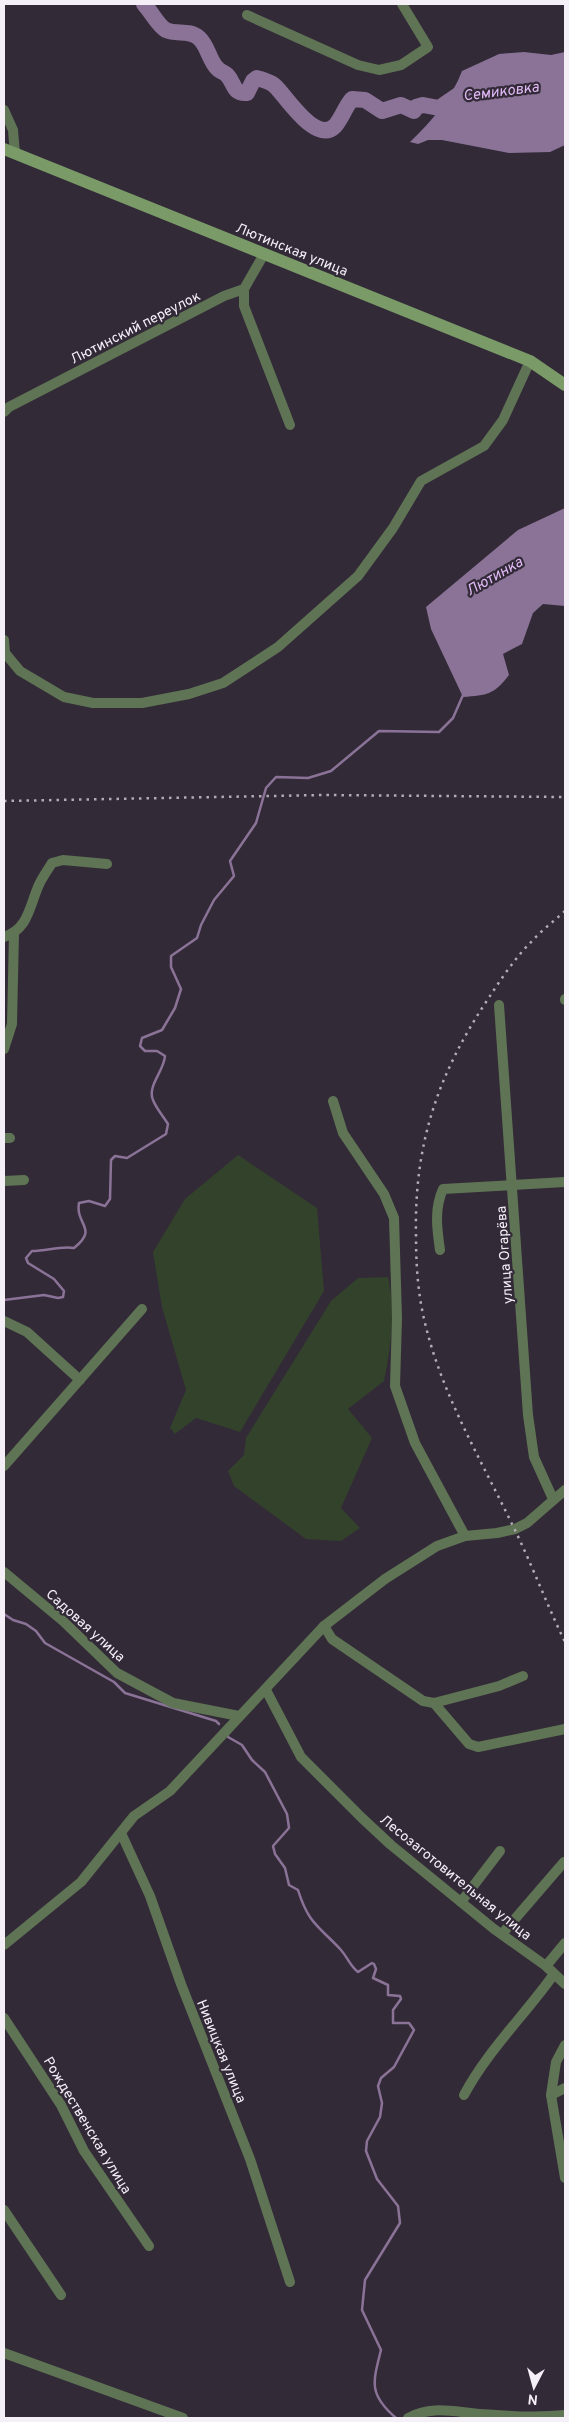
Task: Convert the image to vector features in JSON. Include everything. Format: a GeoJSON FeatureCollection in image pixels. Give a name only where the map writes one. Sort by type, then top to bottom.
{"type":"FeatureCollection","features":[{"type":"Feature","properties":{"kind":"main road","name":"Лютинская улица"},"geometry":{"type":"LineString","coordinates":[[9,152],[530,362],[565,385]]}},
{"type":"Feature","properties":{"kind":"street"},"geometry":{"type":"LineString","coordinates":[[247,15],[358,64],[379,70],[401,64],[428,47],[402,4]]}},
{"type":"Feature","properties":{"kind":"street"},"geometry":{"type":"LineString","coordinates":[[4,110],[13,130],[9,152]]}},
{"type":"Feature","properties":{"kind":"street"},"geometry":{"type":"LineString","coordinates":[[264,254],[244,289],[244,306],[290,425]]}},
{"type":"Feature","properties":{"kind":"street","name":"Лютинский переулок"},"geometry":{"type":"LineString","coordinates":[[4,412],[9,407],[224,296],[244,289]]}},
{"type":"Feature","properties":{"kind":"street"},"geometry":{"type":"LineString","coordinates":[[4,640],[5,654],[20,671],[64,697],[93,703],[142,703],[189,694],[223,684],[278,647],[358,576],[394,528],[421,480],[484,446],[503,420],[530,362]]}},
{"type":"Feature","properties":{"kind":"street"},"geometry":{"type":"LineString","coordinates":[[4,1048],[12,1024],[9,935],[25,923],[39,886],[52,863],[63,860],[107,864]]}},
{"type":"Feature","properties":{"kind":"street","name":"улица Огарёва"},"geometry":{"type":"LineString","coordinates":[[499,1006],[528,1415],[534,1457],[554,1499]]}},
{"type":"Feature","properties":{"kind":"street"},"geometry":{"type":"LineString","coordinates":[[333,1101],[343,1133],[384,1194],[394,1218],[397,1318],[395,1386],[415,1443],[465,1536]]}},
{"type":"Feature","properties":{"kind":"street"},"geometry":{"type":"LineString","coordinates":[[4,1181],[24,1180]]}},
{"type":"Feature","properties":{"kind":"street"},"geometry":{"type":"LineString","coordinates":[[440,1250],[436,1222],[438,1200],[443,1189],[565,1182]]}},
{"type":"Feature","properties":{"kind":"street"},"geometry":{"type":"LineString","coordinates":[[4,1466],[142,1309]]}},
{"type":"Feature","properties":{"kind":"street"},"geometry":{"type":"LineString","coordinates":[[4,1321],[26,1332],[80,1380]]}},
{"type":"Feature","properties":{"kind":"street"},"geometry":{"type":"LineString","coordinates":[[4,1945],[81,1882],[134,1816],[170,1791],[324,1626],[385,1579],[437,1546],[465,1536],[497,1534],[515,1529],[565,1490]]}},
{"type":"Feature","properties":{"kind":"street","name":"Садовая улица"},"geometry":{"type":"LineString","coordinates":[[4,1572],[63,1621],[117,1673],[172,1703],[239,1716]]}},
{"type":"Feature","properties":{"kind":"street"},"geometry":{"type":"LineString","coordinates":[[324,1626],[332,1639],[392,1682],[423,1701],[434,1703],[499,1686],[523,1676]]}},
{"type":"Feature","properties":{"kind":"street","name":"Лесозаготовительная улица"},"geometry":{"type":"LineString","coordinates":[[266,1690],[301,1757],[391,1846],[460,1902],[546,1966],[565,1984]]}},
{"type":"Feature","properties":{"kind":"street"},"geometry":{"type":"LineString","coordinates":[[434,1703],[469,1744],[478,1747],[565,1729]]}},
{"type":"Feature","properties":{"kind":"street","name":"Нивицкая улица"},"geometry":{"type":"LineString","coordinates":[[121,1833],[150,1896],[181,1984],[250,2159],[290,2282]]}},
{"type":"Feature","properties":{"kind":"street"},"geometry":{"type":"LineString","coordinates":[[460,1902],[500,1851]]}},
{"type":"Feature","properties":{"kind":"street"},"geometry":{"type":"LineString","coordinates":[[502,1934],[564,1862]]}},
{"type":"Feature","properties":{"kind":"street"},"geometry":{"type":"LineString","coordinates":[[546,1966],[565,1943]]}},
{"type":"Feature","properties":{"kind":"street"},"geometry":{"type":"LineString","coordinates":[[464,2095],[496,2044],[554,1974]]}},
{"type":"Feature","properties":{"kind":"street","name":"Рождественская улица"},"geometry":{"type":"LineString","coordinates":[[4,2018],[61,2105],[84,2150],[149,2246]]}},
{"type":"Feature","properties":{"kind":"street"},"geometry":{"type":"LineString","coordinates":[[565,2045],[556,2062],[551,2095],[565,2178]]}},
{"type":"Feature","properties":{"kind":"street"},"geometry":{"type":"LineString","coordinates":[[551,2095],[565,2088]]}},
{"type":"Feature","properties":{"kind":"street"},"geometry":{"type":"LineString","coordinates":[[4,2210],[61,2295]]}},
{"type":"Feature","properties":{"kind":"street"},"geometry":{"type":"LineString","coordinates":[[4,2354],[183,2418]]}},
{"type":"Feature","properties":{"kind":"street"},"geometry":{"type":"LineString","coordinates":[[408,2418],[418,2412],[437,2409],[517,2416],[565,2416]]}},
{"type":"Feature","properties":{"kind":"green space"},"geometry":{"type":"Polygon","coordinates":[[[238,1155],[317,1208],[324,1291],[240,1432],[196,1418],[175,1434],[170,1428],[186,1390],[162,1307],[153,1252],[185,1199],[238,1155]]]}},
{"type":"Feature","properties":{"kind":"green space"},"geometry":{"type":"Polygon","coordinates":[[[388,1277],[392,1303],[392,1329],[384,1381],[348,1409],[372,1438],[341,1508],[360,1528],[341,1541],[306,1539],[234,1486],[228,1471],[244,1455],[246,1438],[331,1301],[358,1278],[388,1277]]]}},
{"type":"Feature","properties":{"kind":"water"},"geometry":{"type":"Polygon","coordinates":[[[524,52],[551,55],[565,52],[565,145],[550,152],[509,153],[442,140],[428,140],[418,144],[410,142],[440,109],[453,91],[462,71],[499,54],[524,52]]]}},
{"type":"Feature","properties":{"kind":"water"},"geometry":{"type":"Polygon","coordinates":[[[565,508],[565,606],[543,604],[533,613],[522,644],[503,654],[509,675],[499,687],[489,693],[463,697],[431,629],[426,607],[518,530],[565,508]]]}},
{"type":"Feature","properties":{"kind":"waterway","name":"Семиковка"},"geometry":{"type":"LineString","coordinates":[[144,4],[166,30],[187,33],[199,38],[214,65],[230,78],[236,90],[247,93],[253,81],[257,78],[269,82],[275,86],[302,117],[319,129],[327,130],[335,126],[352,99],[365,100],[382,111],[401,105],[414,111],[416,107],[423,105],[439,108],[458,95]]}},
{"type":"Feature","properties":{"kind":"waterway","name":"Лютинка"},"geometry":{"type":"LineString","coordinates":[[4,1300],[44,1295],[58,1298],[63,1297],[64,1291],[54,1279],[28,1263],[26,1258],[32,1251],[74,1248],[85,1236],[86,1231],[80,1216],[79,1203],[89,1201],[105,1206],[110,1199],[111,1160],[115,1156],[127,1158],[166,1134],[168,1124],[156,1106],[152,1095],[152,1089],[165,1056],[157,1051],[145,1051],[140,1046],[142,1038],[162,1030],[175,1008],[181,989],[171,967],[171,956],[197,938],[201,925],[214,900],[234,876],[230,861],[256,823],[266,788],[276,777],[308,778],[331,771],[379,731],[439,732],[453,718],[463,695]]}},
{"type":"Feature","properties":{"kind":"waterway"},"geometry":{"type":"LineString","coordinates":[[4,1614],[13,1620],[26,1624],[36,1631],[45,1643],[114,1682],[125,1693],[216,1721],[219,1724]]}},
{"type":"Feature","properties":{"kind":"waterway"},"geometry":{"type":"LineString","coordinates":[[227,1734],[228,1737],[242,1745],[252,1760],[265,1772],[287,1814],[289,1828],[273,1846],[275,1854],[285,1868],[289,1885],[298,1890],[306,1911],[321,1930],[341,1950],[355,1970],[358,1972],[372,1963],[374,1964],[376,1969],[373,1978],[388,1985],[388,1995],[400,1996],[401,1999],[393,2010],[393,2023],[409,2023],[414,2030],[394,2067],[381,2078],[378,2086],[382,2103],[380,2117],[367,2141],[366,2151],[377,2179],[398,2206],[400,2223],[365,2280],[362,2310],[381,2350],[375,2379],[377,2394],[387,2410],[396,2418]]}},
{"type":"Feature","properties":{"kind":"railway"},"geometry":{"type":"LineString","coordinates":[[4,801],[323,795],[565,797]]}},
{"type":"Feature","properties":{"kind":"railway"},"geometry":{"type":"LineString","coordinates":[[565,911],[536,937],[503,976],[470,1027],[455,1055],[432,1111],[419,1170],[416,1202],[419,1293],[433,1353],[453,1403],[519,1538],[565,1642]]}}]}
